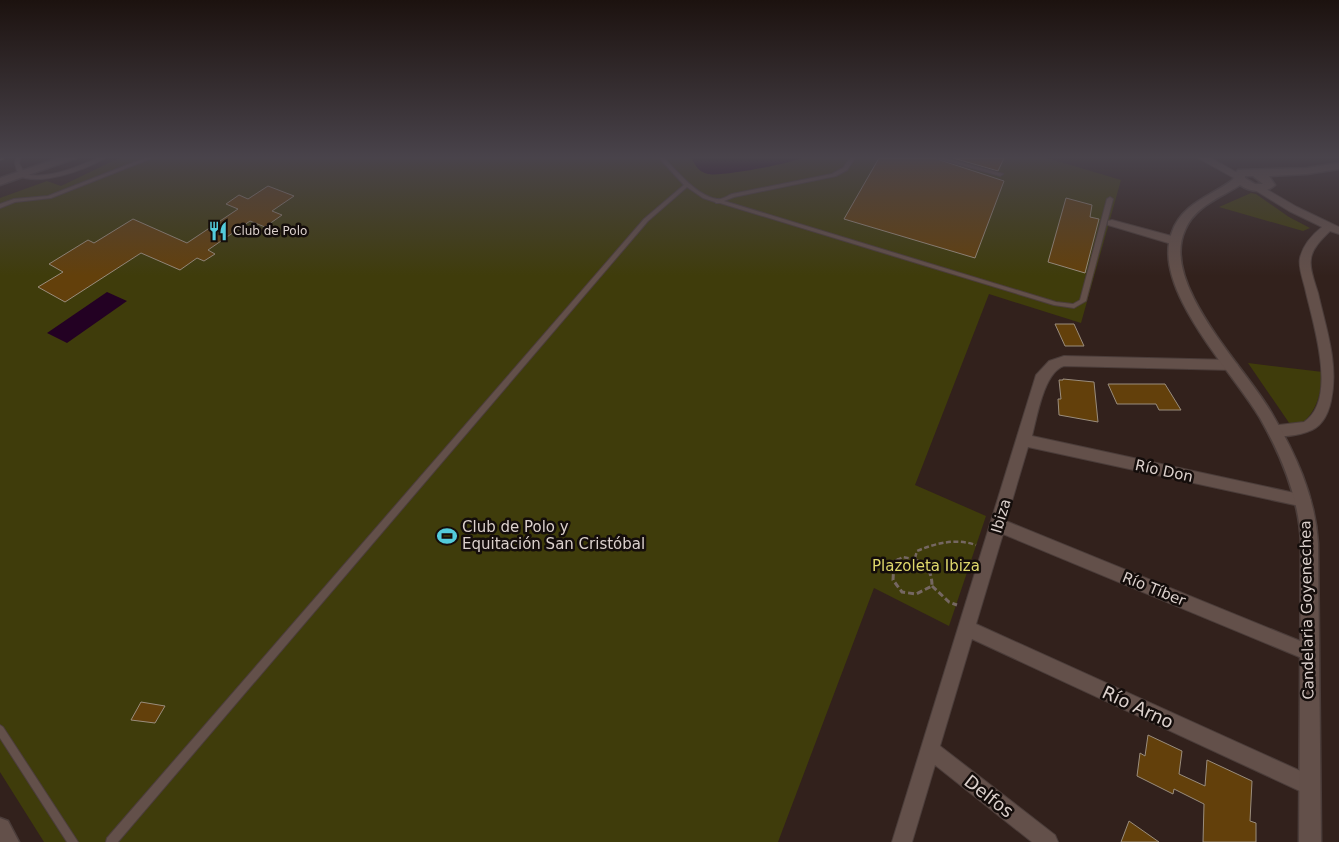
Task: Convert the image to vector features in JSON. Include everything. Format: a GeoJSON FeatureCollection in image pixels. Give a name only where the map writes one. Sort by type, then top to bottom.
{"type":"FeatureCollection","features":[{"type":"Feature","properties":{"kind":"street","name":"Candelaria Goyenechea"},"geometry":{"type":"LineString","coordinates":[[1210,197],[1189,212],[1182,221],[1175,241],[1174,261],[1180,284],[1193,309],[1274,430],[1286,453],[1304,501],[1308,530],[1310,842]]}},
{"type":"Feature","properties":{"kind":"street"},"geometry":{"type":"LineString","coordinates":[[1278,197],[1293,209],[1334,228]]}},
{"type":"Feature","properties":{"kind":"street"},"geometry":{"type":"LineString","coordinates":[[1108,222],[1175,241]]}},
{"type":"Feature","properties":{"kind":"street"},"geometry":{"type":"LineString","coordinates":[[1274,430],[1301,429],[1311,425],[1320,415],[1329,397],[1334,370],[1324,325],[1307,272],[1305,259],[1315,239],[1334,228]]}},
{"type":"Feature","properties":{"kind":"street","name":"Ibiza"},"geometry":{"type":"LineString","coordinates":[[902,842],[1044,375],[1054,364],[1082,361],[1232,365]]}},
{"type":"Feature","properties":{"kind":"street","name":"Río Don"},"geometry":{"type":"LineString","coordinates":[[1024,440],[1304,501]]}},
{"type":"Feature","properties":{"kind":"street","name":"Río Tíber"},"geometry":{"type":"LineString","coordinates":[[998,525],[1309,653]]}},
{"type":"Feature","properties":{"kind":"street","name":"Río Arno"},"geometry":{"type":"LineString","coordinates":[[969,620],[1309,785]]}},
{"type":"Feature","properties":{"kind":"street","name":"Delfos"},"geometry":{"type":"LineString","coordinates":[[930,750],[1048,842]]}},
{"type":"Feature","properties":{"kind":"street"},"geometry":{"type":"LineString","coordinates":[[0,829],[8,842]]}},
{"type":"Feature","properties":{"kind":"lane"},"geometry":{"type":"LineString","coordinates":[[0,206],[14,201],[46,197]]}},
{"type":"Feature","properties":{"kind":"lane"},"geometry":{"type":"LineString","coordinates":[[111,842],[646,220],[673,197]]}},
{"type":"Feature","properties":{"kind":"lane"},"geometry":{"type":"LineString","coordinates":[[706,197],[1056,304],[1074,306],[1083,302],[1108,222],[1110,199]]}},
{"type":"Feature","properties":{"kind":"lane"},"geometry":{"type":"LineString","coordinates":[[718,202],[725,197]]}},
{"type":"Feature","properties":{"kind":"lane"},"geometry":{"type":"LineString","coordinates":[[0,730],[73,842]]}},
{"type":"Feature","properties":{"kind":"path"},"geometry":{"type":"LineString","coordinates":[[915,558],[917,551],[960,540],[970,542],[990,552]]}},
{"type":"Feature","properties":{"kind":"path"},"geometry":{"type":"LineString","coordinates":[[903,558],[915,558],[926,565],[933,575],[932,586],[925,594],[914,596],[902,592],[893,583],[890,572],[894,562],[903,558]]}},
{"type":"Feature","properties":{"kind":"path"},"geometry":{"type":"LineString","coordinates":[[932,586],[969,620]]}},
{"type":"Feature","properties":{"kind":"green space","name":"Club de Polo y Equitación San Cristóbal"},"geometry":{"type":"Polygon","coordinates":[[[1116,197],[1081,323],[989,294],[915,485],[986,516],[949,626],[874,588],[778,842],[44,842],[0,772],[0,198],[1116,197]]]}},
{"type":"Feature","properties":{"kind":"green space"},"geometry":{"type":"Polygon","coordinates":[[[1241,197],[1261,197],[1289,217],[1310,228],[1303,231],[1219,207],[1241,197]]]}},
{"type":"Feature","properties":{"kind":"green space"},"geometry":{"type":"Polygon","coordinates":[[[1248,363],[1323,372],[1316,405],[1307,418],[1294,430],[1248,363]]]}},
{"type":"Feature","properties":{"kind":"shaded area"},"geometry":{"type":"Polygon","coordinates":[[[107,292],[127,301],[67,343],[47,333],[107,292]]]}},
{"type":"Feature","properties":{"kind":"building"},"geometry":{"type":"Polygon","coordinates":[[[236,197],[248,199],[251,197],[292,197],[272,211],[282,215],[265,227],[250,221],[208,250],[215,254],[204,261],[197,258],[180,270],[141,253],[65,302],[38,287],[63,272],[49,264],[88,240],[94,243],[133,219],[187,243],[238,209],[226,204],[236,197]]]}},
{"type":"Feature","properties":{"kind":"building"},"geometry":{"type":"Polygon","coordinates":[[[856,197],[998,197],[975,258],[844,219],[856,197]]]}},
{"type":"Feature","properties":{"kind":"building"},"geometry":{"type":"Polygon","coordinates":[[[1066,198],[1092,205],[1090,217],[1099,219],[1085,273],[1048,262],[1066,198]]]}},
{"type":"Feature","properties":{"kind":"building"},"geometry":{"type":"Polygon","coordinates":[[[1055,324],[1074,324],[1084,346],[1065,346],[1055,324]]]}},
{"type":"Feature","properties":{"kind":"building"},"geometry":{"type":"Polygon","coordinates":[[[1059,380],[1094,382],[1098,422],[1059,415],[1058,399],[1061,399],[1059,380]]]}},
{"type":"Feature","properties":{"kind":"building"},"geometry":{"type":"Polygon","coordinates":[[[1108,384],[1165,384],[1181,410],[1159,410],[1156,404],[1117,404],[1108,384]]]}},
{"type":"Feature","properties":{"kind":"building"},"geometry":{"type":"Polygon","coordinates":[[[141,702],[165,706],[155,723],[131,720],[141,702]]]}},
{"type":"Feature","properties":{"kind":"building"},"geometry":{"type":"Polygon","coordinates":[[[1148,735],[1182,751],[1179,774],[1205,786],[1207,760],[1252,781],[1250,821],[1256,823],[1256,842],[1203,842],[1204,804],[1174,789],[1173,794],[1137,776],[1140,753],[1145,756],[1148,735]]]}},
{"type":"Feature","properties":{"kind":"building"},"geometry":{"type":"Polygon","coordinates":[[[1129,821],[1159,842],[1121,842],[1129,821]]]}},
{"type":"Feature","properties":{"kind":"place","name":"Club de Polo"},"geometry":{"type":"Point","coordinates":[218,231]}},
{"type":"Feature","properties":{"kind":"place","name":"Club de Polo y Equitación San Cristóbal"},"geometry":{"type":"Point","coordinates":[447,536]}},
{"type":"Feature","properties":{"kind":"park label","name":"Plazoleta Ibiza"},"geometry":{"type":"Point","coordinates":[926,566]}}]}
